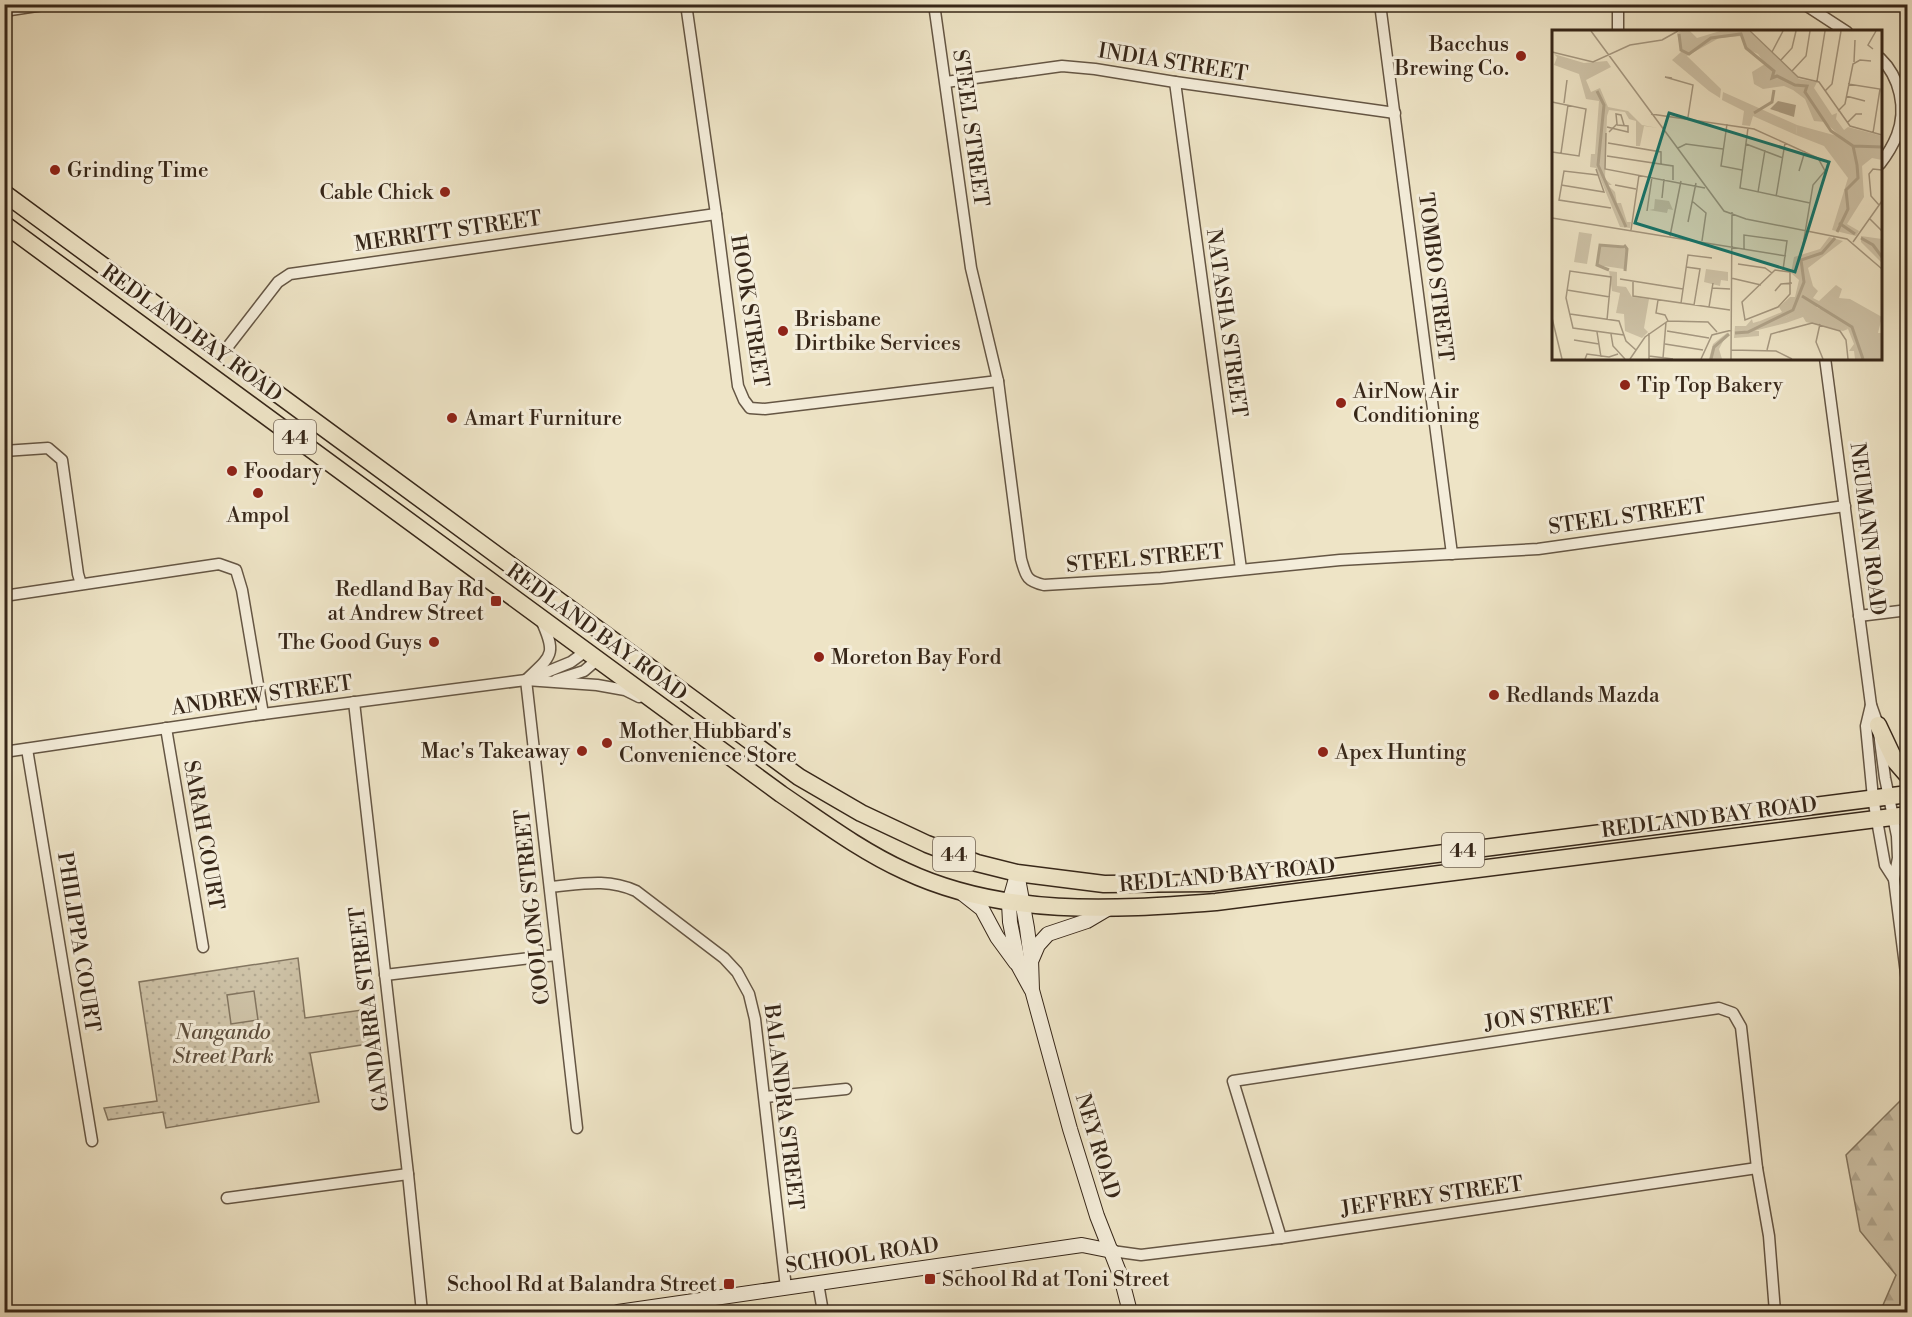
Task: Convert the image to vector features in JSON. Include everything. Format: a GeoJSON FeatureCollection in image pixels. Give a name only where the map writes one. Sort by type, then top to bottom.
{"type":"FeatureCollection","features":[{"type":"Feature","properties":{"kind":"main road","name":"REDLAND BAY ROAD"},"geometry":{"type":"LineString","coordinates":[[4,194],[808,782],[861,813],[927,844],[977,862],[1017,873],[1104,884],[1209,883],[1908,794]]}},
{"type":"Feature","properties":{"kind":"main road","name":"REDLAND BAY ROAD"},"geometry":{"type":"LineString","coordinates":[[4,224],[781,794],[872,854],[905,872],[962,894],[1017,904],[1109,908],[1216,902],[1892,816]]}},
{"type":"Feature","properties":{"kind":"main road"},"geometry":{"type":"LineString","coordinates":[[592,655],[608,637]]}},
{"type":"Feature","properties":{"kind":"main road"},"geometry":{"type":"LineString","coordinates":[[1878,725],[1895,761],[1908,776]]}},
{"type":"Feature","properties":{"kind":"main road","name":"NEY ROAD"},"geometry":{"type":"LineString","coordinates":[[1017,873],[1017,904],[1011,934],[1019,967],[1032,990]]}},
{"type":"Feature","properties":{"kind":"main road"},"geometry":{"type":"LineString","coordinates":[[962,894],[982,909],[997,937],[1019,967]]}},
{"type":"Feature","properties":{"kind":"main road","name":"NEY ROAD"},"geometry":{"type":"LineString","coordinates":[[1017,904],[1031,960],[1032,990],[1073,1140],[1097,1216],[1112,1251],[1130,1312]]}},
{"type":"Feature","properties":{"kind":"main road"},"geometry":{"type":"LineString","coordinates":[[1031,960],[1038,945],[1048,934],[1087,921],[1109,908]]}},
{"type":"Feature","properties":{"kind":"main road","name":"SCHOOL ROAD"},"geometry":{"type":"LineString","coordinates":[[618,1312],[1082,1245],[1112,1251]]}},
{"type":"Feature","properties":{"kind":"street"},"geometry":{"type":"LineString","coordinates":[[4,11],[50,4]]}},
{"type":"Feature","properties":{"kind":"street","name":"HOOK STREET"},"geometry":{"type":"LineString","coordinates":[[686,4],[738,386],[750,408],[765,409],[998,381]]}},
{"type":"Feature","properties":{"kind":"street","name":"STEEL STREET"},"geometry":{"type":"LineString","coordinates":[[934,4],[970,268],[998,381],[1021,559],[1026,575],[1033,583],[1044,585],[1161,578],[1340,560],[1538,549],[1845,506]]}},
{"type":"Feature","properties":{"kind":"street","name":"TOMBO STREET"},"geometry":{"type":"LineString","coordinates":[[1380,4],[1452,554]]}},
{"type":"Feature","properties":{"kind":"street"},"geometry":{"type":"LineString","coordinates":[[1618,4],[1618,30]]}},
{"type":"Feature","properties":{"kind":"street"},"geometry":{"type":"LineString","coordinates":[[1804,4],[1844,30]]}},
{"type":"Feature","properties":{"kind":"street"},"geometry":{"type":"LineString","coordinates":[[1882,60],[1899,90],[1903,134],[1882,162]]}},
{"type":"Feature","properties":{"kind":"street","name":"INDIA STREET"},"geometry":{"type":"LineString","coordinates":[[946,82],[1062,66],[1395,113]]}},
{"type":"Feature","properties":{"kind":"street","name":"NATASHA STREET"},"geometry":{"type":"LineString","coordinates":[[1174,82],[1241,569]]}},
{"type":"Feature","properties":{"kind":"street","name":"MERRITT STREET"},"geometry":{"type":"LineString","coordinates":[[223,353],[278,282],[290,274],[716,214]]}},
{"type":"Feature","properties":{"kind":"street","name":"NEUMANN ROAD"},"geometry":{"type":"LineString","coordinates":[[1825,360],[1871,705],[1878,725],[1881,798],[1892,816]]}},
{"type":"Feature","properties":{"kind":"street"},"geometry":{"type":"LineString","coordinates":[[4,451],[48,448],[62,460],[81,584]]}},
{"type":"Feature","properties":{"kind":"street"},"geometry":{"type":"LineString","coordinates":[[4,596],[219,564],[236,570],[242,590],[263,714]]}},
{"type":"Feature","properties":{"kind":"street"},"geometry":{"type":"LineString","coordinates":[[1859,616],[1908,610]]}},
{"type":"Feature","properties":{"kind":"street"},"geometry":{"type":"LineString","coordinates":[[526,680],[550,656],[552,647],[540,618]]}},
{"type":"Feature","properties":{"kind":"street","name":"ANDREW STREET"},"geometry":{"type":"LineString","coordinates":[[526,680],[592,655]]}},
{"type":"Feature","properties":{"kind":"street","name":"ANDREW STREET"},"geometry":{"type":"LineString","coordinates":[[551,681],[584,671],[592,655]]}},
{"type":"Feature","properties":{"kind":"street","name":"ANDREW STREET"},"geometry":{"type":"LineString","coordinates":[[4,752],[263,714],[526,680],[597,685],[625,690],[659,706]]}},
{"type":"Feature","properties":{"kind":"street","name":"COOLONG STREET"},"geometry":{"type":"LineString","coordinates":[[526,680],[556,955],[578,1128]]}},
{"type":"Feature","properties":{"kind":"street","name":"GANDARRA STREET"},"geometry":{"type":"LineString","coordinates":[[354,702],[422,1312]]}},
{"type":"Feature","properties":{"kind":"street","name":"NEUMANN ROAD"},"geometry":{"type":"LineString","coordinates":[[1871,705],[1866,726],[1881,798],[1892,816]]}},
{"type":"Feature","properties":{"kind":"street","name":"SARAH COURT"},"geometry":{"type":"LineString","coordinates":[[166,728],[203,947]]}},
{"type":"Feature","properties":{"kind":"street","name":"PHILIPPA COURT"},"geometry":{"type":"LineString","coordinates":[[27,749],[92,1141]]}},
{"type":"Feature","properties":{"kind":"street"},"geometry":{"type":"LineString","coordinates":[[1892,816],[1897,836],[1898,858],[1894,879]]}},
{"type":"Feature","properties":{"kind":"street"},"geometry":{"type":"LineString","coordinates":[[1892,816],[1885,865],[1894,879],[1904,919],[1908,989]]}},
{"type":"Feature","properties":{"kind":"street","name":"BALANDRA STREET"},"geometry":{"type":"LineString","coordinates":[[550,887],[592,882],[621,884],[636,891],[724,958],[737,972],[749,994],[755,1019],[786,1288]]}},
{"type":"Feature","properties":{"kind":"street"},"geometry":{"type":"LineString","coordinates":[[385,975],[556,955]]}},
{"type":"Feature","properties":{"kind":"street","name":"JON STREET"},"geometry":{"type":"LineString","coordinates":[[1281,1238],[1233,1081],[1719,1008],[1732,1013],[1741,1027],[1757,1168],[1769,1236],[1776,1312]]}},
{"type":"Feature","properties":{"kind":"street"},"geometry":{"type":"LineString","coordinates":[[765,1097],[846,1089]]}},
{"type":"Feature","properties":{"kind":"street","name":"JEFFREY STREET"},"geometry":{"type":"LineString","coordinates":[[1112,1251],[1141,1255],[1281,1238],[1757,1168]]}},
{"type":"Feature","properties":{"kind":"street"},"geometry":{"type":"LineString","coordinates":[[227,1198],[408,1174]]}},
{"type":"Feature","properties":{"kind":"street"},"geometry":{"type":"LineString","coordinates":[[818,1283],[823,1312]]}},
{"type":"Feature","properties":{"kind":"green space","name":"Nangando Street Park"},"geometry":{"type":"Polygon","coordinates":[[[298,958],[305,1018],[369,1009],[374,1043],[310,1053],[319,1102],[166,1128],[163,1112],[108,1120],[104,1108],[157,1101],[139,982],[298,958]]]}},
{"type":"Feature","properties":{"kind":"green space"},"geometry":{"type":"Polygon","coordinates":[[[254,991],[258,1020],[231,1024],[227,995],[254,991]]]}},
{"type":"Feature","properties":{"kind":"green space"},"geometry":{"type":"Polygon","coordinates":[[[1907,1094],[1907,1312],[1880,1312],[1896,1275],[1860,1231],[1846,1155],[1907,1094]]]}},
{"type":"Feature","properties":{"kind":"place","name":"Bacchus Brewing Co."},"geometry":{"type":"Point","coordinates":[1521,56]}},
{"type":"Feature","properties":{"kind":"place","name":"Grinding Time"},"geometry":{"type":"Point","coordinates":[55,170]}},
{"type":"Feature","properties":{"kind":"place","name":"Cable Chick"},"geometry":{"type":"Point","coordinates":[445,192]}},
{"type":"Feature","properties":{"kind":"place","name":"Brisbane Dirtbike Services"},"geometry":{"type":"Point","coordinates":[783,331]}},
{"type":"Feature","properties":{"kind":"place","name":"Tip Top Bakery"},"geometry":{"type":"Point","coordinates":[1625,385]}},
{"type":"Feature","properties":{"kind":"place","name":"AirNow Air Conditioning"},"geometry":{"type":"Point","coordinates":[1341,403]}},
{"type":"Feature","properties":{"kind":"place","name":"Amart Furniture"},"geometry":{"type":"Point","coordinates":[452,418]}},
{"type":"Feature","properties":{"kind":"place","name":"Foodary"},"geometry":{"type":"Point","coordinates":[232,471]}},
{"type":"Feature","properties":{"kind":"place","name":"Ampol"},"geometry":{"type":"Point","coordinates":[258,493]}},
{"type":"Feature","properties":{"kind":"place","name":"Redland Bay Rd at Andrew Street"},"geometry":{"type":"Point","coordinates":[496,601]}},
{"type":"Feature","properties":{"kind":"place","name":"The Good Guys"},"geometry":{"type":"Point","coordinates":[434,642]}},
{"type":"Feature","properties":{"kind":"place","name":"Moreton Bay Ford"},"geometry":{"type":"Point","coordinates":[819,657]}},
{"type":"Feature","properties":{"kind":"place","name":"Redlands Mazda"},"geometry":{"type":"Point","coordinates":[1494,695]}},
{"type":"Feature","properties":{"kind":"place","name":"Mother Hubbard's Convenience Store"},"geometry":{"type":"Point","coordinates":[607,743]}},
{"type":"Feature","properties":{"kind":"place","name":"Mac's Takeaway"},"geometry":{"type":"Point","coordinates":[582,751]}},
{"type":"Feature","properties":{"kind":"place","name":"Apex Hunting"},"geometry":{"type":"Point","coordinates":[1323,752]}},
{"type":"Feature","properties":{"kind":"place","name":"School Rd at Toni Street"},"geometry":{"type":"Point","coordinates":[930,1279]}},
{"type":"Feature","properties":{"kind":"place","name":"School Rd at Balandra Street"},"geometry":{"type":"Point","coordinates":[729,1284]}}]}
